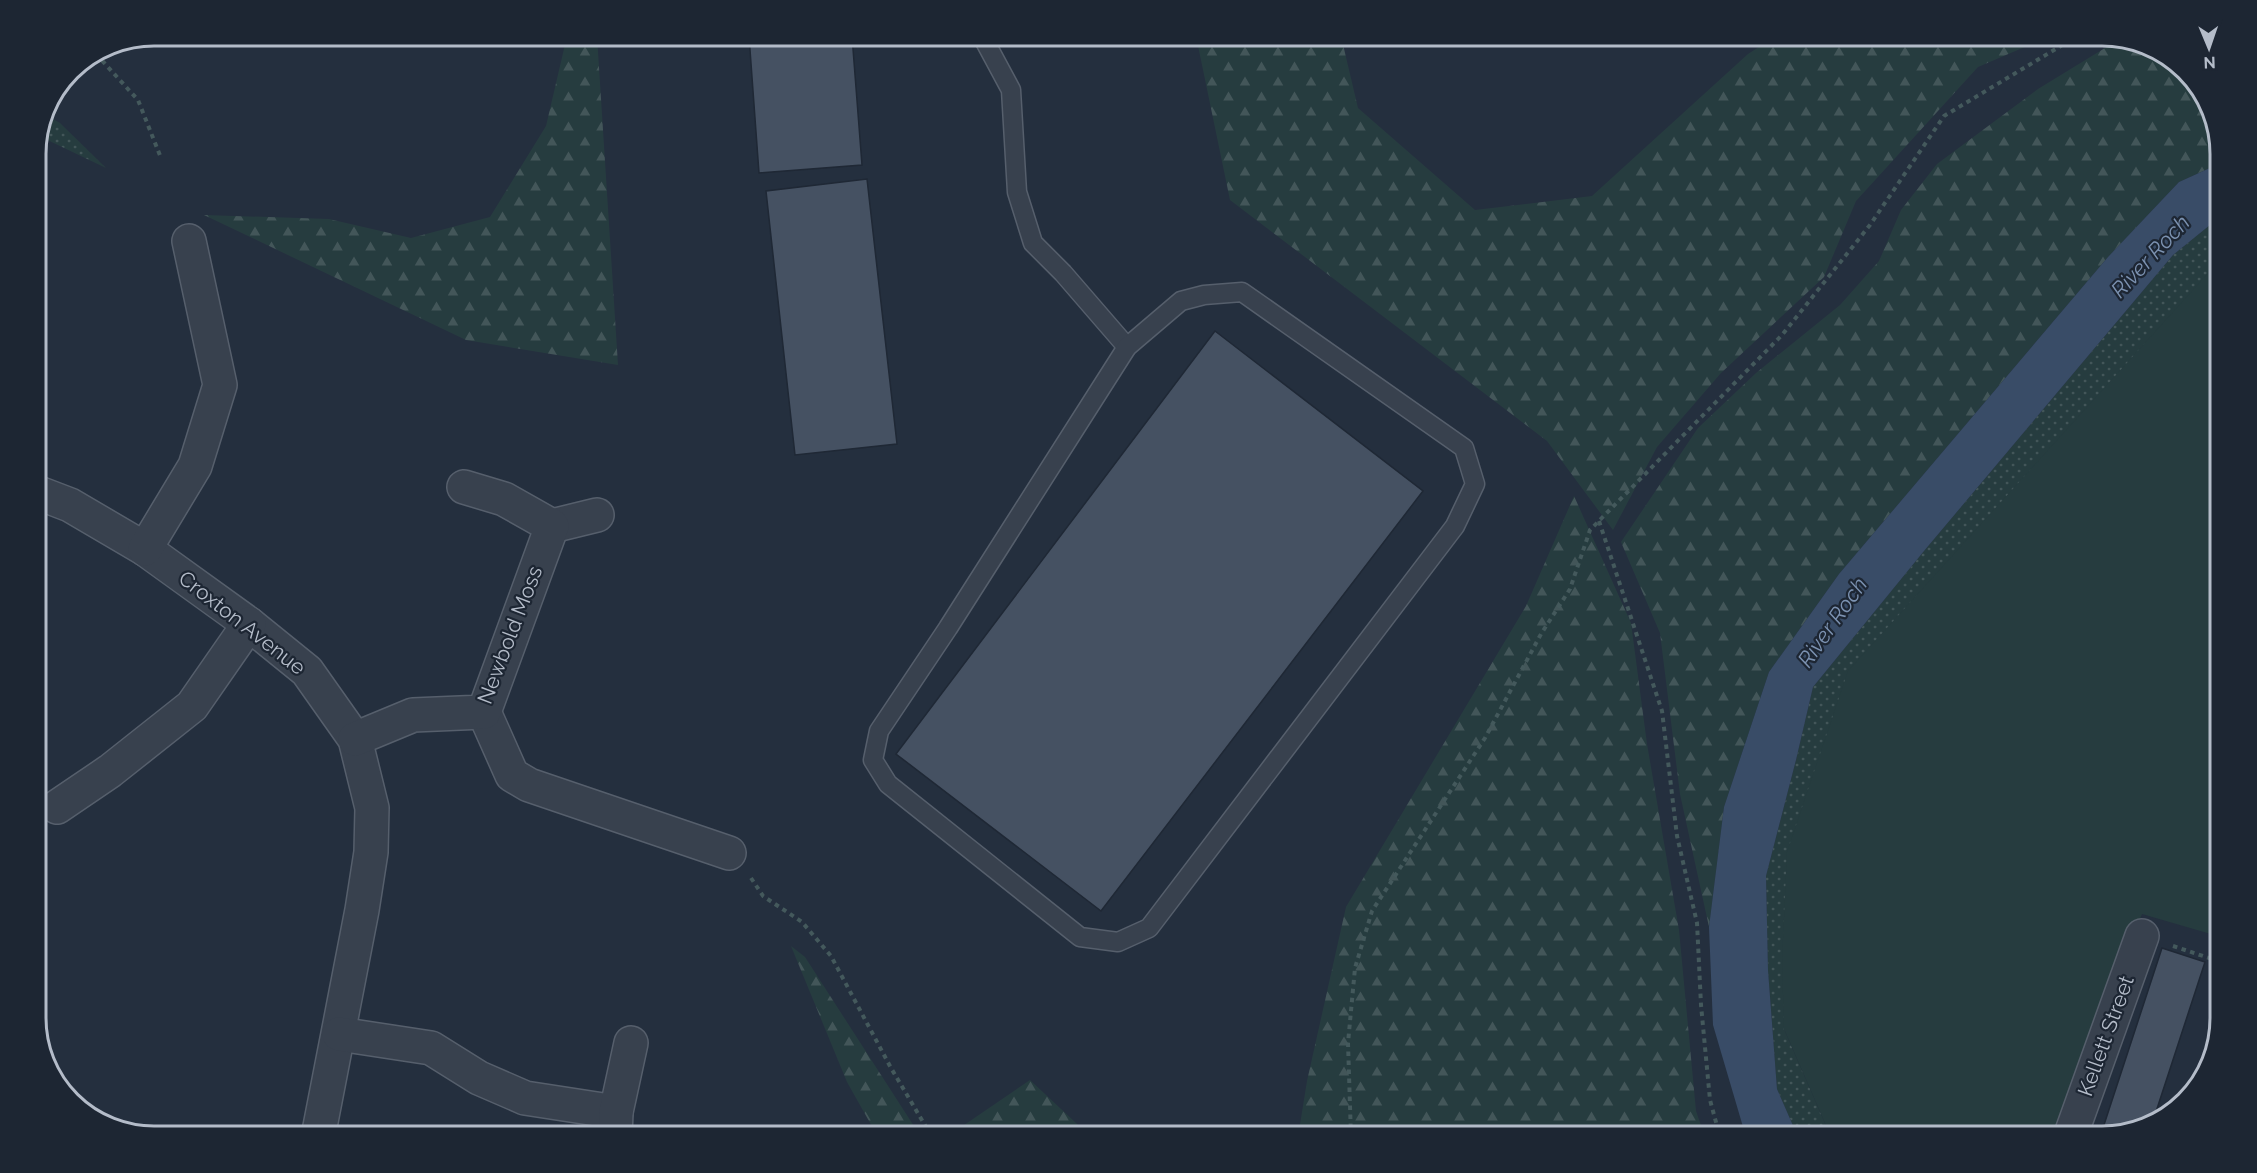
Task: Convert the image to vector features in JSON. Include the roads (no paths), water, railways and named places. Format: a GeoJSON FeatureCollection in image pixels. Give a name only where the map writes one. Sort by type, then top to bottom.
{"type":"FeatureCollection","features":[{"type":"Feature","properties":{"kind":"street"},"geometry":{"type":"LineString","coordinates":[[145,549],[195,466],[220,385],[189,241]]}},
{"type":"Feature","properties":{"kind":"street"},"geometry":{"type":"LineString","coordinates":[[464,487],[504,499],[552,526],[597,516]]}},
{"type":"Feature","properties":{"kind":"street","name":"Croxton Avenue"},"geometry":{"type":"LineString","coordinates":[[47,496],[70,505],[145,549],[249,624],[307,671],[355,739],[372,808],[371,852],[320,1126]]}},
{"type":"Feature","properties":{"kind":"street","name":"Newbold Moss"},"geometry":{"type":"LineString","coordinates":[[355,739],[413,715],[484,712],[552,526]]}},
{"type":"Feature","properties":{"kind":"street"},"geometry":{"type":"LineString","coordinates":[[57,807],[110,771],[192,706],[249,624]]}},
{"type":"Feature","properties":{"kind":"street"},"geometry":{"type":"LineString","coordinates":[[484,712],[512,775],[529,785],[729,853]]}},
{"type":"Feature","properties":{"kind":"street","name":"Kellett Street"},"geometry":{"type":"LineString","coordinates":[[2074,1126],[2142,936]]}},
{"type":"Feature","properties":{"kind":"street"},"geometry":{"type":"LineString","coordinates":[[339,1034],[431,1048],[479,1078],[525,1098],[615,1125],[631,1043]]}},
{"type":"Feature","properties":{"kind":"lane"},"geometry":{"type":"LineString","coordinates":[[987,46],[1011,90],[1017,192],[1033,243],[1127,347]]}},
{"type":"Feature","properties":{"kind":"lane"},"geometry":{"type":"LineString","coordinates":[[1242,292],[1464,448],[1475,484],[1455,526],[1149,928],[1118,942],[1080,937],[888,784],[873,760],[879,731],[948,628],[1127,347],[1181,301],[1204,295],[1242,292]]}},
{"type":"Feature","properties":{"kind":"water","name":"River Roch"},"geometry":{"type":"Polygon","coordinates":[[[2210,168],[2210,225],[2173,255],[1813,687],[1766,876],[1768,970],[1777,1089],[1793,1126],[1743,1126],[1713,1025],[1709,927],[1724,807],[1769,672],[1839,574],[2108,257],[2179,182],[2210,168]]]}}]}
